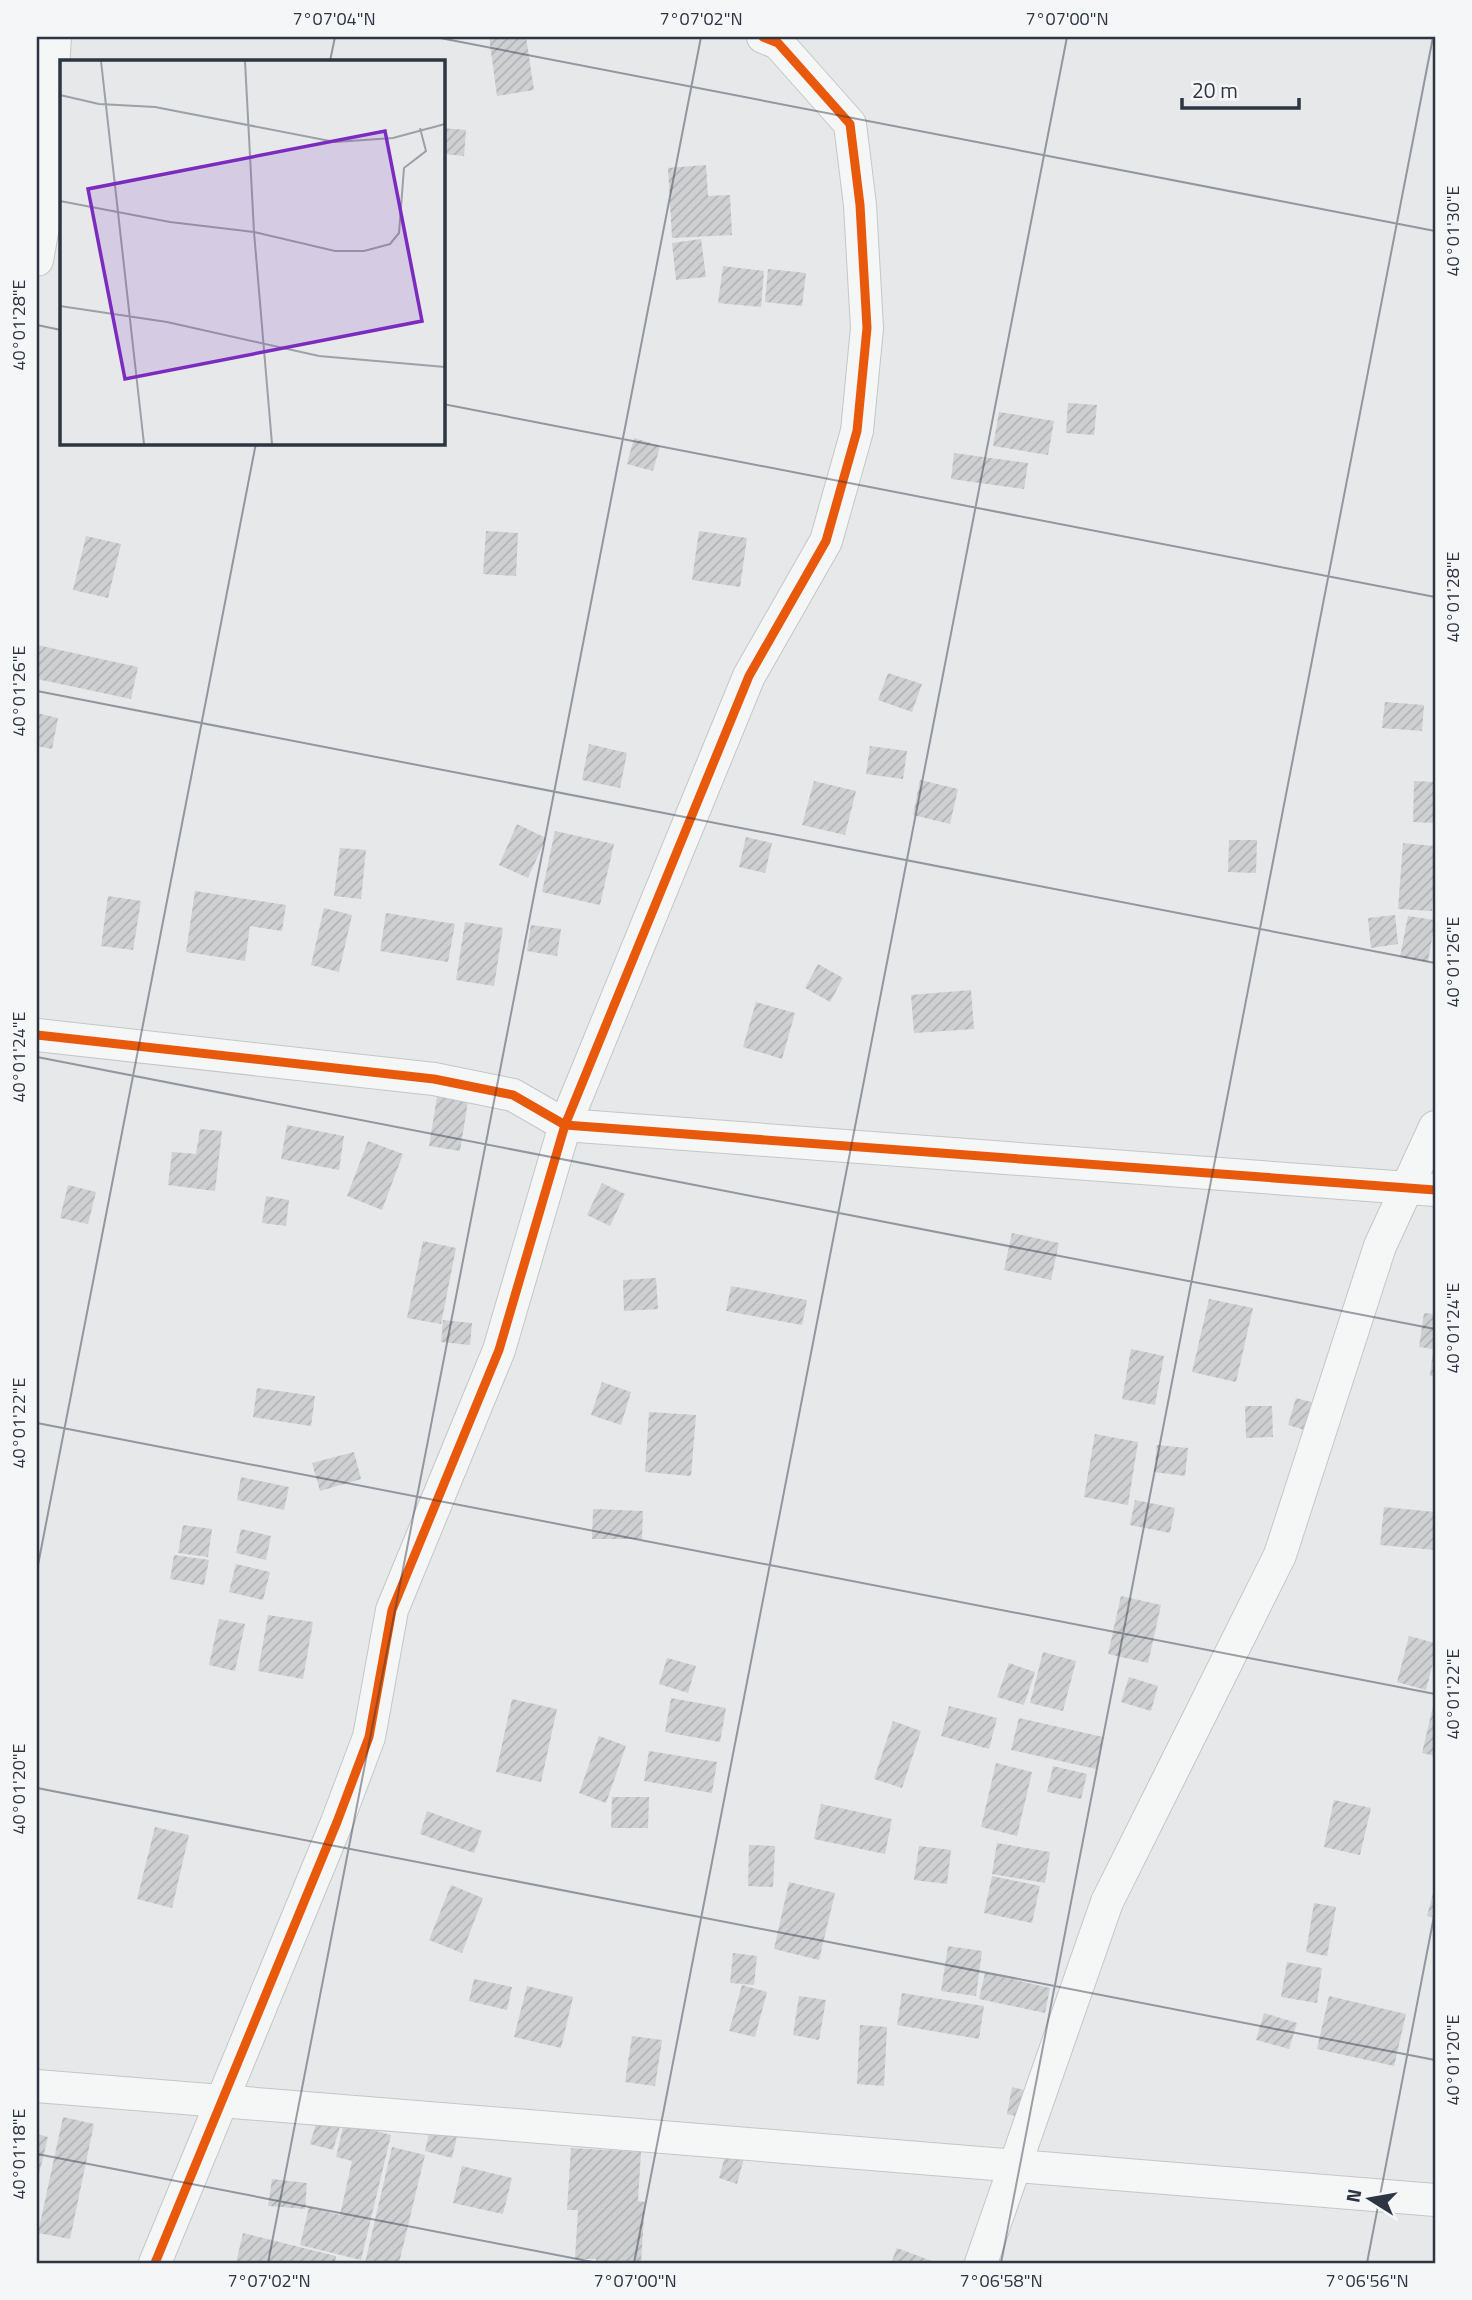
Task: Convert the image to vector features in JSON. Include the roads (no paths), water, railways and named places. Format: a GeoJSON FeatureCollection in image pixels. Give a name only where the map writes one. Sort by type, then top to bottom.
{"type":"FeatureCollection","features":[{"type":"Feature","properties":{"kind":"street"},"geometry":{"type":"LineString","coordinates":[[37,260],[43,227],[55,37]]}},
{"type":"Feature","properties":{"kind":"street"},"geometry":{"type":"LineString","coordinates":[[155,2263],[337,1822],[369,1737],[392,1610],[499,1350],[565,1125],[749,677],[826,541],[857,431],[867,328],[860,205],[850,124],[778,43],[763,37]]}},
{"type":"Feature","properties":{"kind":"street"},"geometry":{"type":"LineString","coordinates":[[37,1035],[434,1079],[513,1095],[565,1125],[1421,1188]]}},
{"type":"Feature","properties":{"kind":"street"},"geometry":{"type":"LineString","coordinates":[[981,2263],[1107,1902],[1280,1555],[1380,1246],[1421,1188],[1435,1127]]}},
{"type":"Feature","properties":{"kind":"street"},"geometry":{"type":"LineString","coordinates":[[37,2086],[1435,2200]]}}]}
